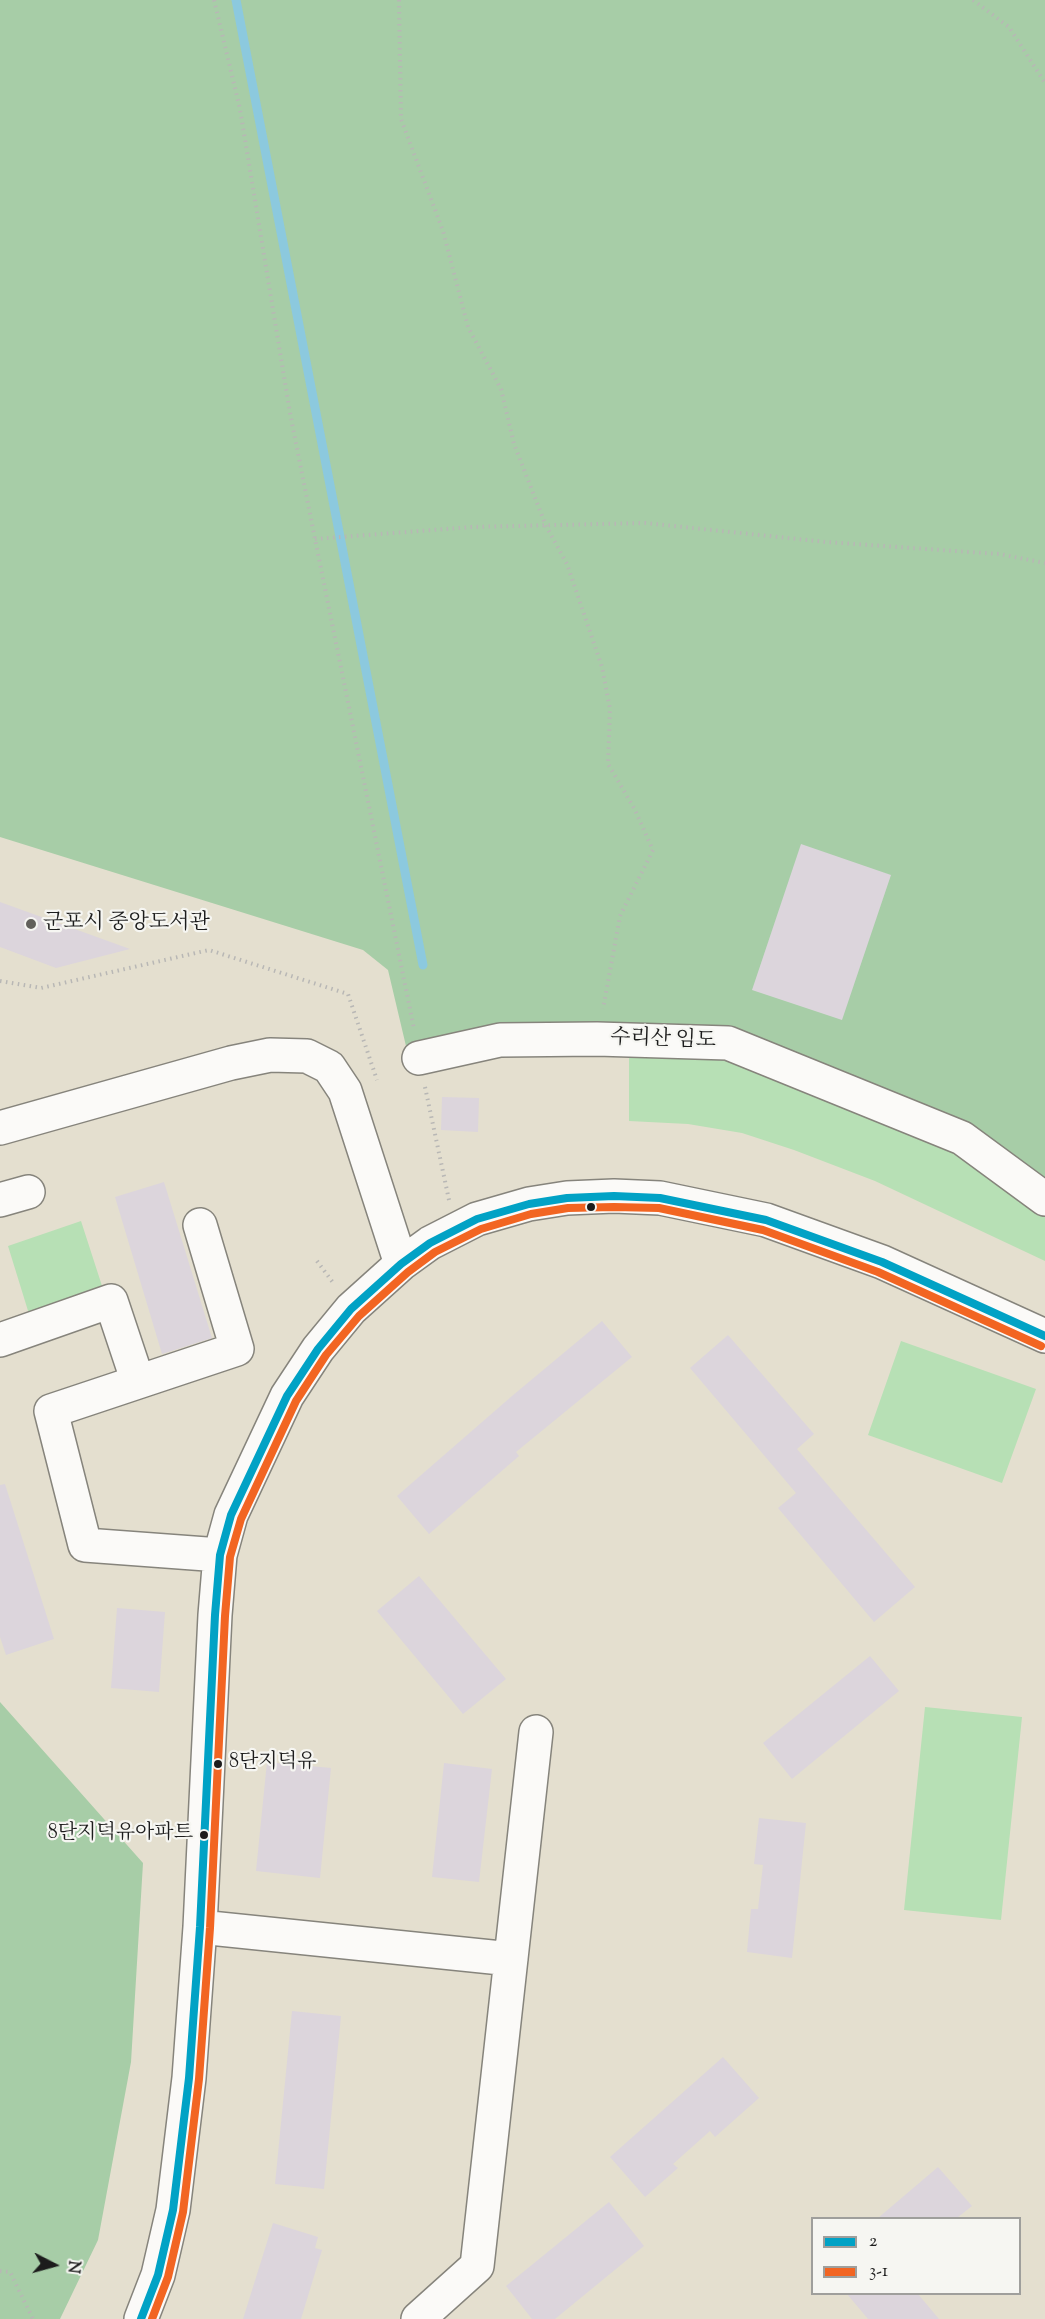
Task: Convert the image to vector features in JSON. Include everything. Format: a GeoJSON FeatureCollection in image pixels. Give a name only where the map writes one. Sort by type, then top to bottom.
{"type":"FeatureCollection","features":[{"type":"Feature","properties":{"kind":"street","name":"수리산 임도"},"geometry":{"type":"LineString","coordinates":[[419,1058],[500,1040],[597,1039],[728,1043],[962,1138],[1045,1199]]}},
{"type":"Feature","properties":{"kind":"street"},"geometry":{"type":"LineString","coordinates":[[0,1128],[231,1063],[270,1054],[307,1056],[329,1067],[345,1091],[400,1264]]}},
{"type":"Feature","properties":{"kind":"street"},"geometry":{"type":"LineString","coordinates":[[141,2319],[158,2275],[173,2210],[189,2078],[201,1927],[215,1614],[220,1554],[231,1515],[287,1396],[318,1349],[351,1309],[400,1264],[430,1243],[477,1219],[509,1209],[567,1198],[614,1196],[671,1200],[766,1220],[882,1262],[1045,1336]]}},
{"type":"Feature","properties":{"kind":"street"},"geometry":{"type":"LineString","coordinates":[[200,1225],[237,1349],[51,1411],[85,1545],[220,1554]]}},
{"type":"Feature","properties":{"kind":"street"},"geometry":{"type":"LineString","coordinates":[[0,1340],[111,1301],[138,1382]]}},
{"type":"Feature","properties":{"kind":"street"},"geometry":{"type":"LineString","coordinates":[[418,2319],[477,2266],[536,1732]]}},
{"type":"Feature","properties":{"kind":"street"},"geometry":{"type":"LineString","coordinates":[[201,1927],[511,1959]]}},
{"type":"Feature","properties":{"kind":"path"},"geometry":{"type":"LineString","coordinates":[[214,0],[240,109],[290,413],[455,1230]]}},
{"type":"Feature","properties":{"kind":"path"},"geometry":{"type":"LineString","coordinates":[[399,0],[401,119],[442,231],[468,327],[501,389],[514,444],[546,526],[567,564],[602,668],[610,709],[608,764],[634,808],[653,850],[620,916],[597,1039]]}},
{"type":"Feature","properties":{"kind":"path"},"geometry":{"type":"LineString","coordinates":[[973,0],[1010,27],[1045,83]]}},
{"type":"Feature","properties":{"kind":"path"},"geometry":{"type":"LineString","coordinates":[[315,539],[472,527],[645,523],[826,542],[999,554],[1045,563]]}},
{"type":"Feature","properties":{"kind":"path"},"geometry":{"type":"LineString","coordinates":[[0,981],[41,988],[209,950],[348,994],[363,1038]]}},
{"type":"Feature","properties":{"kind":"path"},"geometry":{"type":"LineString","coordinates":[[0,2271],[10,2272],[33,2319]]}},
{"type":"Feature","properties":{"kind":"green space"},"geometry":{"type":"Polygon","coordinates":[[[0,0],[1045,0],[1045,1188],[728,1043],[618,1039],[410,1063],[388,970],[363,950],[0,837],[0,0]]]}},
{"type":"Feature","properties":{"kind":"green space"},"geometry":{"type":"Polygon","coordinates":[[[629,1053],[717,1059],[780,1070],[956,1147],[1045,1206],[1045,1261],[875,1181],[794,1150],[742,1133],[688,1124],[629,1121],[629,1053]]]}},
{"type":"Feature","properties":{"kind":"green space"},"geometry":{"type":"Polygon","coordinates":[[[81,1221],[103,1289],[29,1314],[8,1246],[81,1221]]]}},
{"type":"Feature","properties":{"kind":"green space"},"geometry":{"type":"Polygon","coordinates":[[[901,1341],[1036,1389],[1002,1483],[868,1435],[901,1341]]]}},
{"type":"Feature","properties":{"kind":"green space"},"geometry":{"type":"Polygon","coordinates":[[[0,1702],[143,1863],[131,2062],[98,2240],[60,2319],[0,2319],[0,1702]]]}},
{"type":"Feature","properties":{"kind":"green space"},"geometry":{"type":"Polygon","coordinates":[[[925,1707],[1022,1717],[1001,1920],[904,1910],[925,1707]]]}},
{"type":"Feature","properties":{"kind":"building"},"geometry":{"type":"Polygon","coordinates":[[[801,844],[891,875],[842,1020],[752,990],[801,844]]]}},
{"type":"Feature","properties":{"kind":"building","name":"군포시 중앙도서관"},"geometry":{"type":"Polygon","coordinates":[[[0,902],[130,949],[56,968],[0,947],[0,902]]]}},
{"type":"Feature","properties":{"kind":"building"},"geometry":{"type":"Polygon","coordinates":[[[442,1097],[479,1098],[478,1132],[441,1130],[442,1097]]]}},
{"type":"Feature","properties":{"kind":"building"},"geometry":{"type":"Polygon","coordinates":[[[164,1182],[212,1338],[162,1354],[115,1197],[164,1182]]]}},
{"type":"Feature","properties":{"kind":"building"},"geometry":{"type":"Polygon","coordinates":[[[602,1321],[632,1357],[516,1452],[519,1456],[429,1534],[397,1496],[602,1321]]]}},
{"type":"Feature","properties":{"kind":"building"},"geometry":{"type":"Polygon","coordinates":[[[728,1335],[814,1434],[797,1449],[915,1587],[874,1622],[778,1508],[796,1493],[690,1368],[728,1335]]]}},
{"type":"Feature","properties":{"kind":"building"},"geometry":{"type":"Polygon","coordinates":[[[5,1484],[54,1639],[6,1655],[0,1637],[0,1485],[5,1484]]]}},
{"type":"Feature","properties":{"kind":"building"},"geometry":{"type":"Polygon","coordinates":[[[419,1576],[506,1679],[463,1714],[377,1611],[419,1576]]]}},
{"type":"Feature","properties":{"kind":"building"},"geometry":{"type":"Polygon","coordinates":[[[117,1608],[165,1612],[159,1692],[111,1688],[117,1608]]]}},
{"type":"Feature","properties":{"kind":"building"},"geometry":{"type":"Polygon","coordinates":[[[870,1656],[899,1691],[792,1779],[763,1743],[870,1656]]]}},
{"type":"Feature","properties":{"kind":"building"},"geometry":{"type":"Polygon","coordinates":[[[267,1762],[331,1768],[320,1878],[256,1871],[267,1762]]]}},
{"type":"Feature","properties":{"kind":"building"},"geometry":{"type":"Polygon","coordinates":[[[444,1763],[492,1769],[479,1882],[432,1877],[444,1763]]]}},
{"type":"Feature","properties":{"kind":"building"},"geometry":{"type":"Polygon","coordinates":[[[759,1818],[806,1823],[792,1958],[747,1952],[751,1909],[758,1909],[763,1865],[754,1864],[759,1818]]]}},
{"type":"Feature","properties":{"kind":"building"},"geometry":{"type":"Polygon","coordinates":[[[292,2011],[341,2016],[324,2189],[275,2184],[292,2011]]]}},
{"type":"Feature","properties":{"kind":"building"},"geometry":{"type":"Polygon","coordinates":[[[723,2057],[759,2098],[715,2137],[710,2131],[673,2164],[678,2168],[645,2197],[610,2157],[723,2057]]]}},
{"type":"Feature","properties":{"kind":"building"},"geometry":{"type":"Polygon","coordinates":[[[938,2167],[972,2206],[958,2217],[879,2217],[938,2167]]]}},
{"type":"Feature","properties":{"kind":"building"},"geometry":{"type":"Polygon","coordinates":[[[609,2202],[644,2246],[555,2319],[532,2319],[506,2286],[609,2202]]]}},
{"type":"Feature","properties":{"kind":"building"},"geometry":{"type":"Polygon","coordinates":[[[273,2223],[318,2237],[315,2248],[322,2250],[301,2319],[243,2319],[273,2223]]]}},
{"type":"Feature","properties":{"kind":"building"},"geometry":{"type":"Polygon","coordinates":[[[848,2295],[919,2295],[939,2319],[868,2319],[848,2295]]]}},
{"type":"Feature","properties":{"kind":"waterway"},"geometry":{"type":"LineString","coordinates":[[236,0],[423,965]]}},
{"type":"Feature","properties":{"kind":"transit line","name":"2"},"geometry":{"type":"LineString","coordinates":[[141,2319],[158,2275],[173,2210],[189,2078],[200,1927],[220,1555],[231,1515],[287,1396],[318,1349],[351,1309],[401,1264],[430,1243],[477,1219],[529,1204],[567,1198],[614,1196],[660,1198],[766,1220],[882,1262],[1045,1336]]}},
{"type":"Feature","properties":{"kind":"transit line","name":"3-1"},"geometry":{"type":"LineString","coordinates":[[152,2319],[168,2277],[183,2212],[199,2079],[210,1928],[225,1616],[230,1557],[241,1519],[296,1401],[326,1355],[359,1316],[408,1272],[435,1252],[481,1229],[531,1214],[568,1208],[659,1208],[763,1230],[878,1272],[1041,1346]]}},
{"type":"Feature","properties":{"kind":"place","name":"군포시 중앙도서관"},"geometry":{"type":"Point","coordinates":[31,924]}},
{"type":"Feature","properties":{"kind":"place","name":"8단지덕유"},"geometry":{"type":"Point","coordinates":[218,1764]}},
{"type":"Feature","properties":{"kind":"place","name":"8단지덕유아파트"},"geometry":{"type":"Point","coordinates":[204,1835]}}]}
